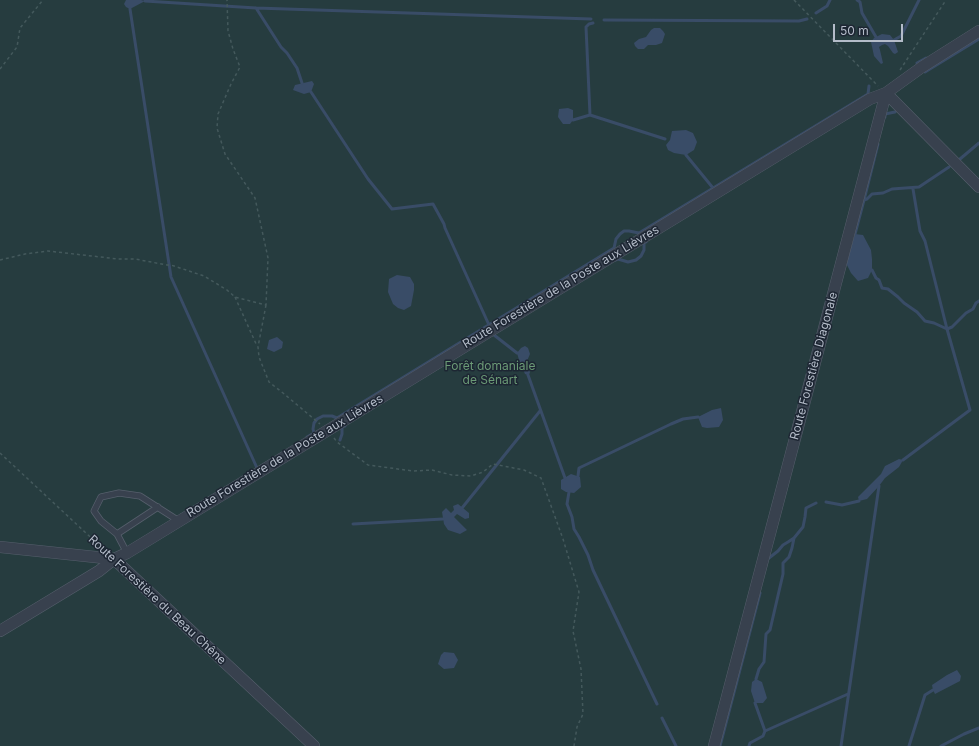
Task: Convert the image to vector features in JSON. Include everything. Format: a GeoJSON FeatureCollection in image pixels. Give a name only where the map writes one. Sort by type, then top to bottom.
{"type":"FeatureCollection","features":[{"type":"Feature","properties":{"kind":"street","name":"Route Forestière de la Poste aux Lièvres"},"geometry":{"type":"LineString","coordinates":[[0,631],[863,103],[886,93],[922,67],[979,32]]}},
{"type":"Feature","properties":{"kind":"street"},"geometry":{"type":"LineString","coordinates":[[886,93],[979,187]]}},
{"type":"Feature","properties":{"kind":"street","name":"Route Forestière Diagonale"},"geometry":{"type":"LineString","coordinates":[[714,746],[886,93]]}},
{"type":"Feature","properties":{"kind":"street"},"geometry":{"type":"LineString","coordinates":[[0,547],[114,560]]}},
{"type":"Feature","properties":{"kind":"street","name":"Route Forestière du Beau Chêne"},"geometry":{"type":"LineString","coordinates":[[114,560],[314,746]]}},
{"type":"Feature","properties":{"kind":"lane"},"geometry":{"type":"LineString","coordinates":[[127,553],[117,534],[101,521],[94,511],[101,497],[119,493],[140,496],[180,521]]}},
{"type":"Feature","properties":{"kind":"lane"},"geometry":{"type":"LineString","coordinates":[[117,534],[158,508]]}},
{"type":"Feature","properties":{"kind":"path"},"geometry":{"type":"LineString","coordinates":[[0,68],[17,47],[20,28],[43,0]]}},
{"type":"Feature","properties":{"kind":"path"},"geometry":{"type":"LineString","coordinates":[[794,0],[886,93]]}},
{"type":"Feature","properties":{"kind":"path"},"geometry":{"type":"LineString","coordinates":[[897,74],[946,0]]}},
{"type":"Feature","properties":{"kind":"path"},"geometry":{"type":"LineString","coordinates":[[227,1],[228,31],[240,67],[218,114],[217,128],[225,154],[255,198],[268,258],[266,305],[258,347],[259,357],[269,382],[327,430],[337,442],[368,465],[413,471],[432,470],[452,475],[471,476],[483,472],[493,464],[524,470],[541,478],[563,539],[579,592],[573,632],[581,669],[583,714],[577,727],[574,746]]}},
{"type":"Feature","properties":{"kind":"path"},"geometry":{"type":"LineString","coordinates":[[0,260],[25,254],[48,251],[118,259],[135,259],[171,265],[204,276],[235,296],[266,305]]}},
{"type":"Feature","properties":{"kind":"path"},"geometry":{"type":"LineString","coordinates":[[235,296],[258,347]]}},
{"type":"Feature","properties":{"kind":"path","name":"Route Forestière du Beau Chêne"},"geometry":{"type":"LineString","coordinates":[[0,453],[114,560]]}},
{"type":"Feature","properties":{"kind":"green space","name":"Forêt domaniale de Sénart"},"geometry":{"type":"Polygon","coordinates":[[[0,0],[979,0],[979,746],[0,746],[0,0]]]}},
{"type":"Feature","properties":{"kind":"water"},"geometry":{"type":"Polygon","coordinates":[[[126,0],[145,1],[130,9],[124,4],[126,0]]]}},
{"type":"Feature","properties":{"kind":"water"},"geometry":{"type":"Polygon","coordinates":[[[654,28],[660,28],[665,34],[662,43],[648,45],[644,49],[638,49],[634,43],[639,39],[646,37],[654,28]]]}},
{"type":"Feature","properties":{"kind":"water"},"geometry":{"type":"Polygon","coordinates":[[[882,34],[890,35],[894,40],[898,52],[895,54],[893,53],[885,44],[879,47],[883,63],[881,64],[874,56],[871,42],[874,38],[882,34]]]}},
{"type":"Feature","properties":{"kind":"water"},"geometry":{"type":"Polygon","coordinates":[[[312,81],[314,84],[311,92],[304,94],[293,90],[295,85],[312,81]]]}},
{"type":"Feature","properties":{"kind":"water"},"geometry":{"type":"Polygon","coordinates":[[[568,108],[573,110],[573,120],[570,124],[563,124],[558,117],[559,109],[568,108]]]}},
{"type":"Feature","properties":{"kind":"water"},"geometry":{"type":"Polygon","coordinates":[[[686,130],[693,133],[697,142],[694,150],[686,155],[674,153],[668,150],[666,145],[670,140],[672,131],[686,130]]]}},
{"type":"Feature","properties":{"kind":"water"},"geometry":{"type":"Polygon","coordinates":[[[855,234],[863,235],[871,250],[872,259],[872,270],[868,278],[858,281],[851,273],[846,263],[855,234]]]}},
{"type":"Feature","properties":{"kind":"water"},"geometry":{"type":"Polygon","coordinates":[[[397,275],[410,277],[414,284],[411,306],[404,310],[393,304],[388,292],[389,279],[397,275]]]}},
{"type":"Feature","properties":{"kind":"water"},"geometry":{"type":"Polygon","coordinates":[[[277,337],[283,342],[282,348],[274,352],[267,349],[269,340],[277,337]]]}},
{"type":"Feature","properties":{"kind":"water"},"geometry":{"type":"Polygon","coordinates":[[[525,346],[528,348],[530,354],[527,361],[530,373],[528,375],[525,374],[517,353],[525,346]]]}},
{"type":"Feature","properties":{"kind":"water"},"geometry":{"type":"Polygon","coordinates":[[[721,408],[723,420],[719,427],[702,427],[698,417],[712,410],[721,408]]]}},
{"type":"Feature","properties":{"kind":"water"},"geometry":{"type":"Polygon","coordinates":[[[899,459],[903,460],[899,467],[885,478],[867,499],[859,501],[858,497],[881,474],[885,466],[899,459]]]}},
{"type":"Feature","properties":{"kind":"water"},"geometry":{"type":"Polygon","coordinates":[[[571,474],[580,477],[581,487],[574,493],[566,492],[561,489],[561,480],[571,474]]]}},
{"type":"Feature","properties":{"kind":"water"},"geometry":{"type":"Polygon","coordinates":[[[458,504],[469,513],[469,518],[465,519],[457,514],[454,517],[467,530],[460,534],[448,530],[444,524],[442,512],[446,508],[451,513],[454,510],[453,506],[458,504]]]}},
{"type":"Feature","properties":{"kind":"water"},"geometry":{"type":"Polygon","coordinates":[[[444,652],[454,653],[458,660],[454,668],[444,669],[438,664],[441,655],[444,652]]]}},
{"type":"Feature","properties":{"kind":"water"},"geometry":{"type":"Polygon","coordinates":[[[957,670],[961,676],[960,681],[935,694],[932,685],[957,670]]]}},
{"type":"Feature","properties":{"kind":"water"},"geometry":{"type":"Polygon","coordinates":[[[756,679],[762,682],[767,698],[763,703],[755,703],[751,691],[752,682],[756,679]]]}},
{"type":"Feature","properties":{"kind":"waterway"},"geometry":{"type":"LineString","coordinates":[[816,13],[827,6],[830,0]]}},
{"type":"Feature","properties":{"kind":"waterway"},"geometry":{"type":"LineString","coordinates":[[857,0],[860,2],[862,13],[876,37]]}},
{"type":"Feature","properties":{"kind":"waterway"},"geometry":{"type":"LineString","coordinates":[[894,40],[901,36],[919,0]]}},
{"type":"Feature","properties":{"kind":"waterway"},"geometry":{"type":"LineString","coordinates":[[145,1],[256,8],[591,19]]}},
{"type":"Feature","properties":{"kind":"waterway"},"geometry":{"type":"LineString","coordinates":[[256,8],[281,47],[297,68],[302,83]]}},
{"type":"Feature","properties":{"kind":"waterway"},"geometry":{"type":"LineString","coordinates":[[130,9],[171,277],[257,468]]}},
{"type":"Feature","properties":{"kind":"waterway"},"geometry":{"type":"LineString","coordinates":[[604,20],[799,21],[807,19]]}},
{"type":"Feature","properties":{"kind":"waterway"},"geometry":{"type":"LineString","coordinates":[[590,115],[586,27],[593,23]]}},
{"type":"Feature","properties":{"kind":"waterway"},"geometry":{"type":"LineString","coordinates":[[925,72],[979,39]]}},
{"type":"Feature","properties":{"kind":"waterway"},"geometry":{"type":"LineString","coordinates":[[917,63],[926,58]]}},
{"type":"Feature","properties":{"kind":"waterway"},"geometry":{"type":"LineString","coordinates":[[307,437],[314,433],[314,423],[317,419],[323,416],[332,416],[337,418],[614,248],[616,239],[624,231],[639,233],[868,94],[869,86]]}},
{"type":"Feature","properties":{"kind":"waterway"},"geometry":{"type":"LineString","coordinates":[[311,92],[368,179],[392,209],[433,204],[444,224],[489,325]]}},
{"type":"Feature","properties":{"kind":"waterway"},"geometry":{"type":"LineString","coordinates":[[885,117],[885,114],[895,112]]}},
{"type":"Feature","properties":{"kind":"waterway"},"geometry":{"type":"LineString","coordinates":[[573,120],[590,115],[665,139]]}},
{"type":"Feature","properties":{"kind":"waterway"},"geometry":{"type":"LineString","coordinates":[[960,159],[979,143]]}},
{"type":"Feature","properties":{"kind":"waterway"},"geometry":{"type":"LineString","coordinates":[[855,234],[878,144]]}},
{"type":"Feature","properties":{"kind":"waterway"},"geometry":{"type":"LineString","coordinates":[[686,155],[713,188]]}},
{"type":"Feature","properties":{"kind":"waterway"},"geometry":{"type":"LineString","coordinates":[[864,200],[872,194],[883,193],[892,189],[919,187],[949,167]]}},
{"type":"Feature","properties":{"kind":"waterway"},"geometry":{"type":"LineString","coordinates":[[903,460],[970,410],[947,329],[925,241],[920,231],[913,189]]}},
{"type":"Feature","properties":{"kind":"waterway"},"geometry":{"type":"LineString","coordinates":[[616,260],[618,259],[628,262],[636,260],[641,256],[644,250],[644,243],[646,242]]}},
{"type":"Feature","properties":{"kind":"waterway"},"geometry":{"type":"LineString","coordinates":[[872,270],[876,278],[879,280],[882,288],[888,289],[917,312],[925,321],[947,329],[952,327],[966,313],[973,309],[979,301]]}},
{"type":"Feature","properties":{"kind":"waterway"},"geometry":{"type":"LineString","coordinates":[[494,335],[517,353]]}},
{"type":"Feature","properties":{"kind":"waterway"},"geometry":{"type":"LineString","coordinates":[[528,375],[565,478]]}},
{"type":"Feature","properties":{"kind":"waterway"},"geometry":{"type":"LineString","coordinates":[[462,508],[540,411]]}},
{"type":"Feature","properties":{"kind":"waterway"},"geometry":{"type":"LineString","coordinates":[[578,476],[579,468],[671,424],[683,419],[698,417]]}},
{"type":"Feature","properties":{"kind":"waterway"},"geometry":{"type":"LineString","coordinates":[[340,440],[342,427],[345,426]]}},
{"type":"Feature","properties":{"kind":"waterway"},"geometry":{"type":"LineString","coordinates":[[841,746],[879,486]]}},
{"type":"Feature","properties":{"kind":"waterway"},"geometry":{"type":"LineString","coordinates":[[569,492],[567,504],[572,517],[574,529],[588,555],[593,570],[657,704]]}},
{"type":"Feature","properties":{"kind":"waterway"},"geometry":{"type":"LineString","coordinates":[[826,502],[842,505],[859,501]]}},
{"type":"Feature","properties":{"kind":"waterway"},"geometry":{"type":"LineString","coordinates":[[769,558],[783,545],[794,538],[803,527],[806,508],[816,503]]}},
{"type":"Feature","properties":{"kind":"waterway"},"geometry":{"type":"LineString","coordinates":[[353,524],[443,519]]}},
{"type":"Feature","properties":{"kind":"waterway"},"geometry":{"type":"LineString","coordinates":[[756,679],[759,669],[764,662],[766,634],[770,630],[783,574],[783,563],[789,557],[794,538]]}},
{"type":"Feature","properties":{"kind":"waterway"},"geometry":{"type":"LineString","coordinates":[[720,746],[760,593]]}},
{"type":"Feature","properties":{"kind":"waterway"},"geometry":{"type":"LineString","coordinates":[[909,746],[925,695],[933,690]]}},
{"type":"Feature","properties":{"kind":"waterway"},"geometry":{"type":"LineString","coordinates":[[765,731],[848,694]]}},
{"type":"Feature","properties":{"kind":"waterway"},"geometry":{"type":"LineString","coordinates":[[749,746],[750,743],[763,736],[765,731],[755,703]]}},
{"type":"Feature","properties":{"kind":"waterway"},"geometry":{"type":"LineString","coordinates":[[662,718],[676,746]]}},
{"type":"Feature","properties":{"kind":"waterway"},"geometry":{"type":"LineString","coordinates":[[941,746],[979,728]]}}]}
